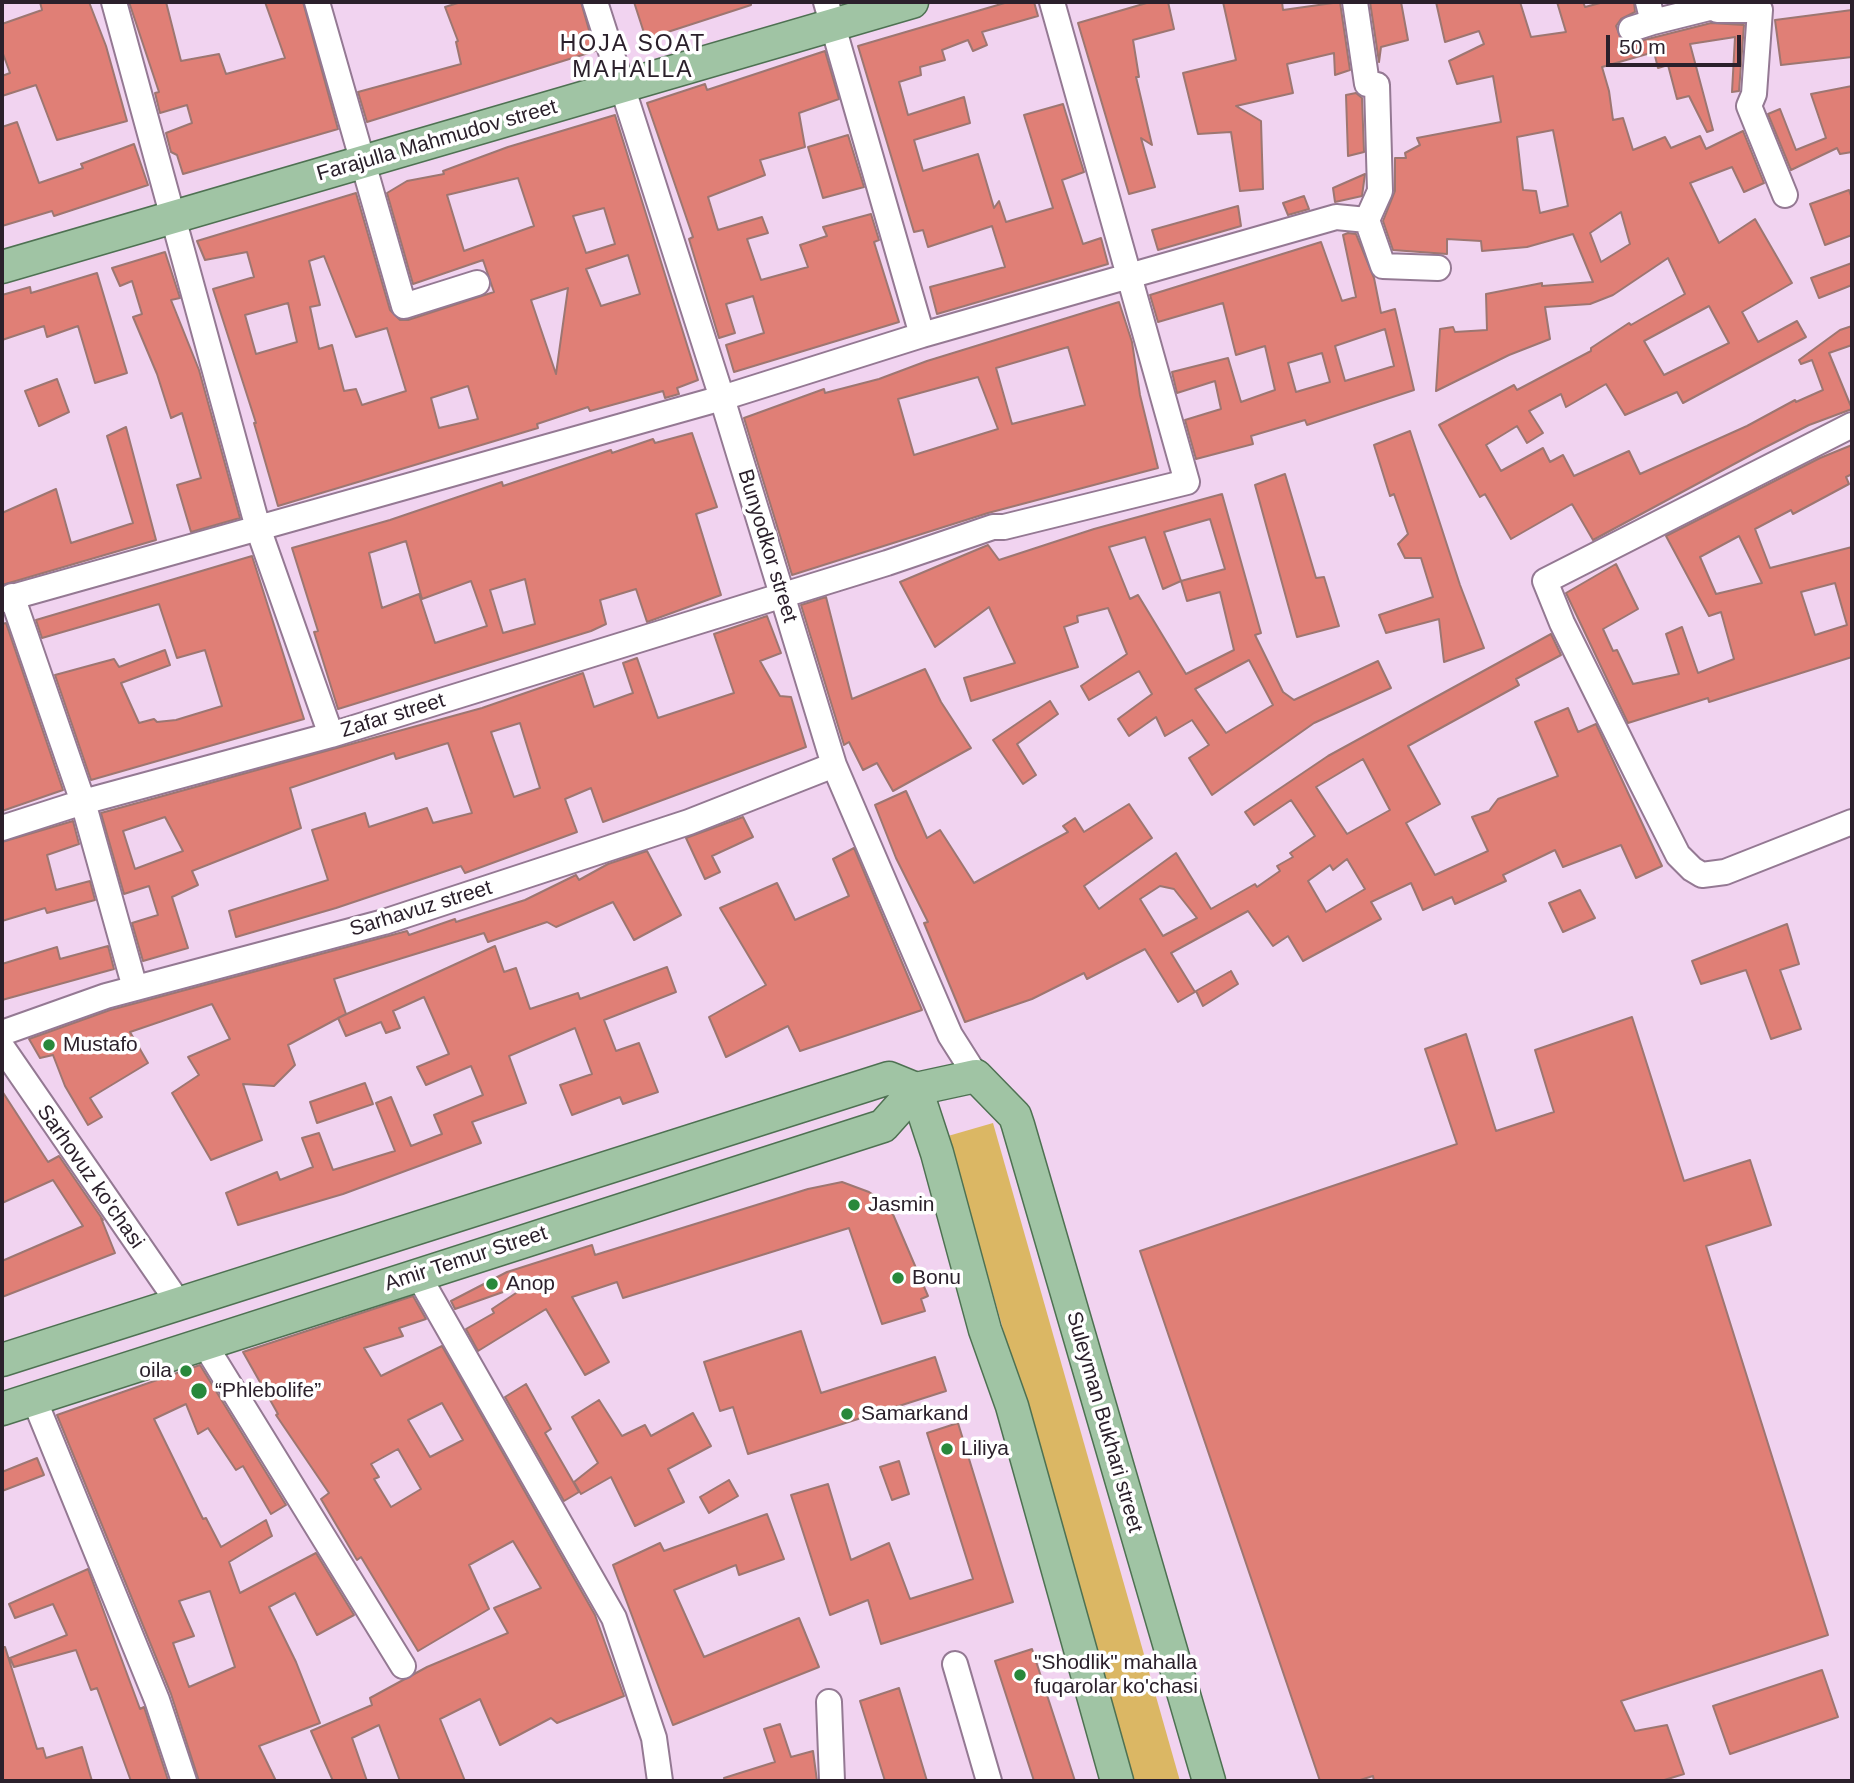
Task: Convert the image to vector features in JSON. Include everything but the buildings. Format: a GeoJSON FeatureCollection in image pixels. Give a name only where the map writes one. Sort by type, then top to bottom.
{"type":"FeatureCollection","features":[{"type":"Feature","properties":{"kind":"main road","name":"Farajulla Mahmudov street"},"geometry":{"type":"LineString","coordinates":[[2,267],[620,87],[829,13],[912,2]]}},
{"type":"Feature","properties":{"kind":"main road","name":"Amir Temur Street"},"geometry":{"type":"LineString","coordinates":[[2,1360],[889,1078],[916,1089],[976,1076]]}},
{"type":"Feature","properties":{"kind":"main road","name":"Suleyman Bukhari street"},"geometry":{"type":"LineString","coordinates":[[976,1076],[1015,1116],[1018,1125],[1209,1781]]}},
{"type":"Feature","properties":{"kind":"main road","name":"Amir Temur Street"},"geometry":{"type":"LineString","coordinates":[[2,1409],[883,1126],[916,1089]]}},
{"type":"Feature","properties":{"kind":"main road"},"geometry":{"type":"LineString","coordinates":[[916,1089],[937,1153],[985,1330],[1012,1406],[1116,1781]]}},
{"type":"Feature","properties":{"kind":"street"},"geometry":{"type":"LineString","coordinates":[[114,2],[258,528],[331,735]]}},
{"type":"Feature","properties":{"kind":"street"},"geometry":{"type":"LineString","coordinates":[[317,2],[404,306],[477,283]]}},
{"type":"Feature","properties":{"kind":"street","name":"Bunyodkor street"},"geometry":{"type":"LineString","coordinates":[[595,2],[620,87],[722,398],[834,765],[950,1035],[976,1076]]}},
{"type":"Feature","properties":{"kind":"street"},"geometry":{"type":"LineString","coordinates":[[1052,2],[1131,277]]}},
{"type":"Feature","properties":{"kind":"street"},"geometry":{"type":"LineString","coordinates":[[1355,2],[1367,83],[1377,85],[1380,191],[1367,220],[1383,266],[1438,268]]}},
{"type":"Feature","properties":{"kind":"street"},"geometry":{"type":"LineString","coordinates":[[1644,18],[1713,7],[1717,10],[1760,10],[1754,94],[1749,106],[1785,195]]}},
{"type":"Feature","properties":{"kind":"street"},"geometry":{"type":"LineString","coordinates":[[829,13],[922,335]]}},
{"type":"Feature","properties":{"kind":"street"},"geometry":{"type":"LineString","coordinates":[[135,988],[83,802],[7,598],[722,398],[922,335],[1336,217],[1367,220]]}},
{"type":"Feature","properties":{"kind":"street","name":"Zafar street"},"geometry":{"type":"LineString","coordinates":[[2,828],[83,802],[331,735],[887,563],[993,527],[1004,527],[1187,482],[1131,277]]}},
{"type":"Feature","properties":{"kind":"street"},"geometry":{"type":"LineString","coordinates":[[1852,425],[1545,581],[1562,623],[1678,855],[1692,869],[1702,875],[1725,872],[1852,822]]}},
{"type":"Feature","properties":{"kind":"street","name":"Sarhavuz street"},"geometry":{"type":"LineString","coordinates":[[2,1033],[135,988],[384,922],[689,822],[834,765]]}},
{"type":"Feature","properties":{"kind":"street","name":"Sarhovuz ko'chasi"},"geometry":{"type":"LineString","coordinates":[[2,1047],[180,1305]]}},
{"type":"Feature","properties":{"kind":"street"},"geometry":{"type":"LineString","coordinates":[[418,1275],[614,1618],[654,1738],[660,1781]]}},
{"type":"Feature","properties":{"kind":"street"},"geometry":{"type":"LineString","coordinates":[[205,1345],[403,1666]]}},
{"type":"Feature","properties":{"kind":"street"},"geometry":{"type":"LineString","coordinates":[[34,1399],[156,1700],[184,1781]]}},
{"type":"Feature","properties":{"kind":"street"},"geometry":{"type":"LineString","coordinates":[[955,1664],[989,1781]]}},
{"type":"Feature","properties":{"kind":"street"},"geometry":{"type":"LineString","coordinates":[[829,1702],[832,1781]]}},
{"type":"Feature","properties":{"kind":"shaded area"},"geometry":{"type":"Polygon","coordinates":[[[993,1123],[1180,1781],[1132,1781],[948,1136],[993,1123]]]}},
{"type":"Feature","properties":{"kind":"place","name":"Mustafo"},"geometry":{"type":"Point","coordinates":[49,1045]}},
{"type":"Feature","properties":{"kind":"place","name":"Jasmin"},"geometry":{"type":"Point","coordinates":[854,1205]}},
{"type":"Feature","properties":{"kind":"place","name":"Bonu"},"geometry":{"type":"Point","coordinates":[898,1278]}},
{"type":"Feature","properties":{"kind":"place","name":"Anop"},"geometry":{"type":"Point","coordinates":[492,1284]}},
{"type":"Feature","properties":{"kind":"place","name":"oila"},"geometry":{"type":"Point","coordinates":[186,1371]}},
{"type":"Feature","properties":{"kind":"place","name":"“Phlebolife”"},"geometry":{"type":"Point","coordinates":[199,1391]}},
{"type":"Feature","properties":{"kind":"place","name":"Samarkand"},"geometry":{"type":"Point","coordinates":[847,1414]}},
{"type":"Feature","properties":{"kind":"place","name":"Liliya"},"geometry":{"type":"Point","coordinates":[947,1449]}},
{"type":"Feature","properties":{"kind":"place","name":"\"Shodlik\" mahalla fuqarolar ko'chasi"},"geometry":{"type":"Point","coordinates":[1020,1675]}},
{"type":"Feature","properties":{"kind":"district","name":"HOJA SOAT MAHALLA"},"geometry":{"type":"Point","coordinates":[633,58]}}]}
